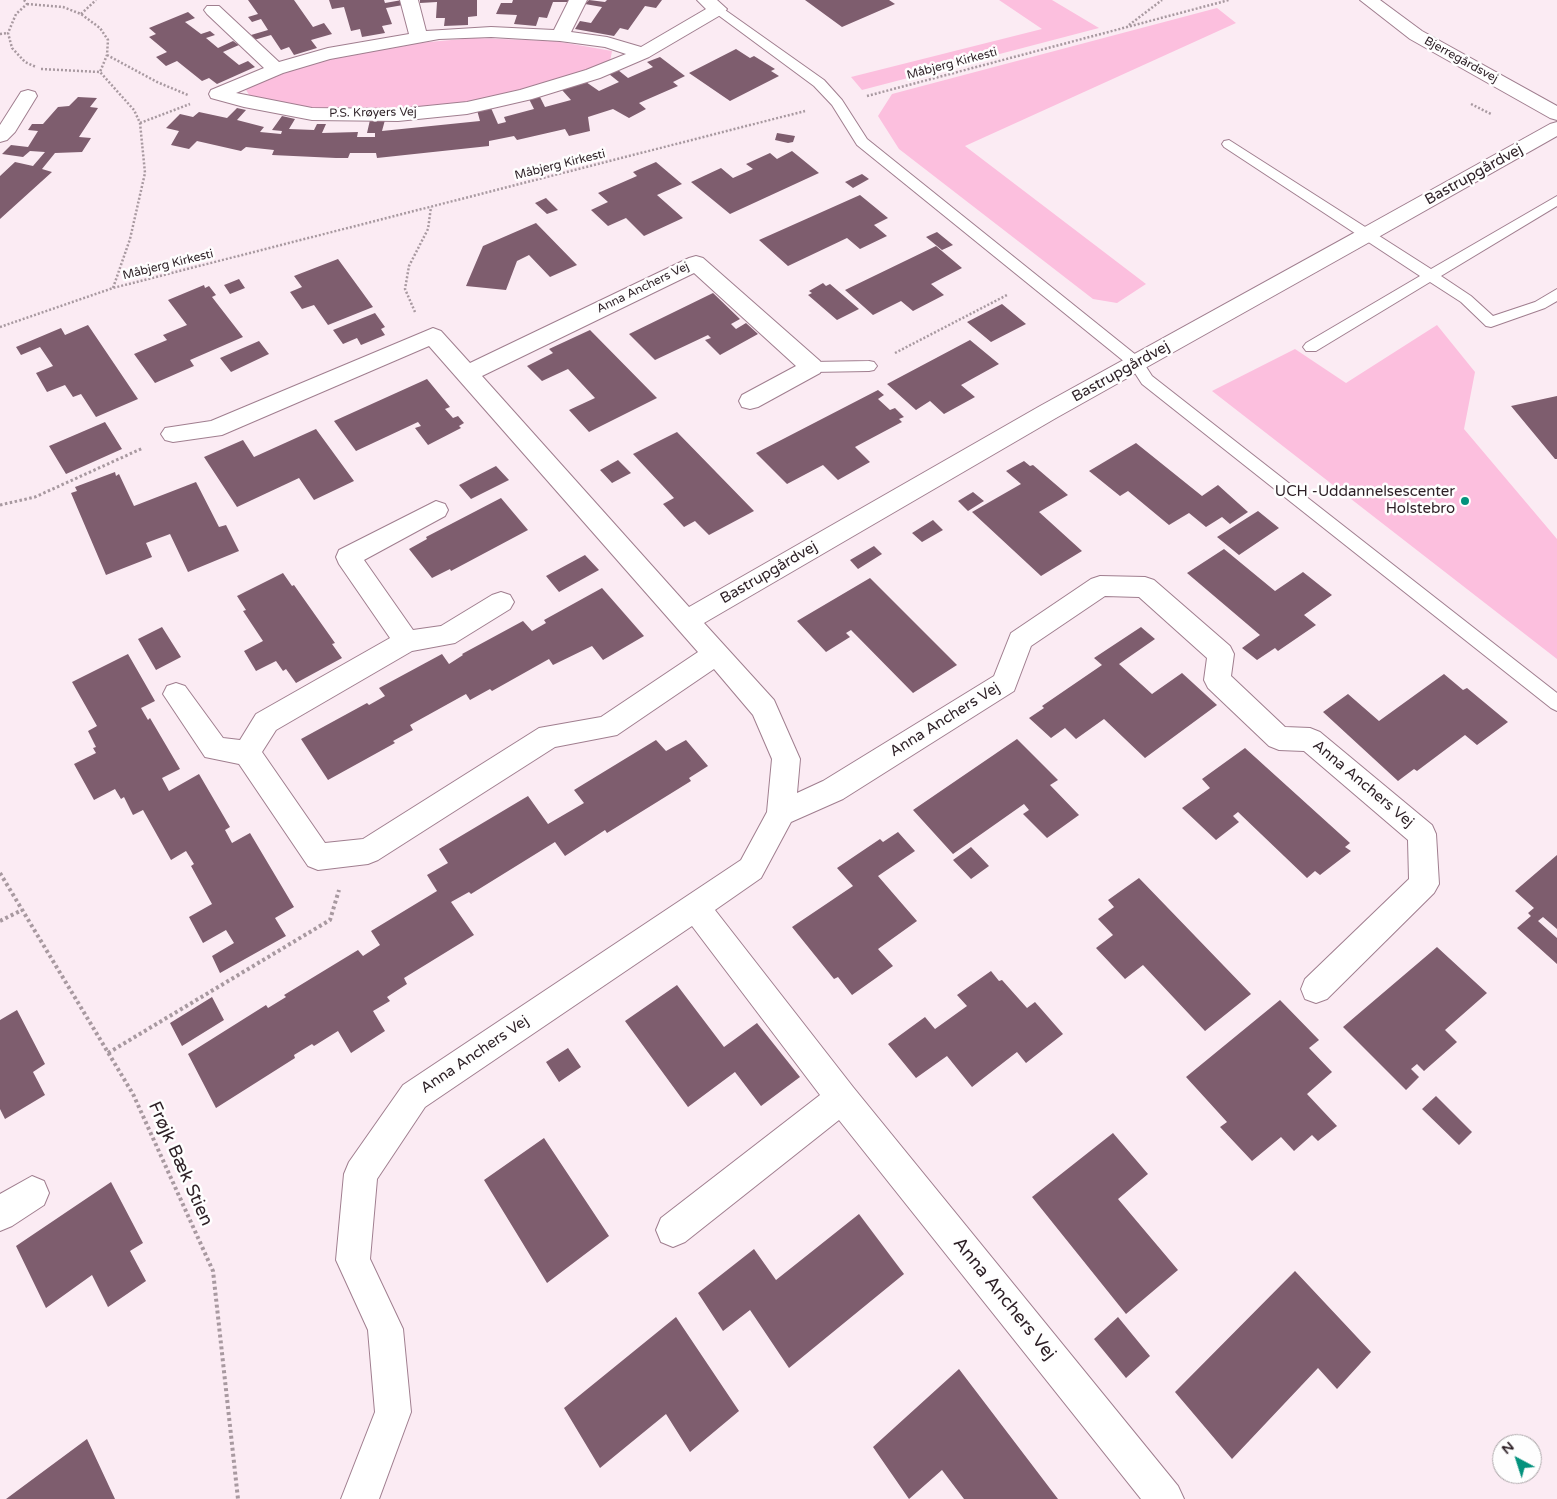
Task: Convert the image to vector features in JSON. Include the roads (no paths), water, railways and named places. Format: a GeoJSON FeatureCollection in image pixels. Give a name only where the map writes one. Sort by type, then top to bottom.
{"type":"FeatureCollection","features":[{"type":"Feature","properties":{"kind":"street"},"geometry":{"type":"LineString","coordinates":[[408,0],[419,37]]}},
{"type":"Feature","properties":{"kind":"street"},"geometry":{"type":"LineString","coordinates":[[560,36],[578,0]]}},
{"type":"Feature","properties":{"kind":"street","name":"Bjerregårdsvej"},"geometry":{"type":"LineString","coordinates":[[1368,0],[1416,35],[1557,114]]}},
{"type":"Feature","properties":{"kind":"street","name":"P.S. Krøyers Vej"},"geometry":{"type":"LineString","coordinates":[[276,69],[218,94],[251,103],[312,114],[398,115],[467,108],[525,96],[593,74],[643,53],[712,4]]}},
{"type":"Feature","properties":{"kind":"street"},"geometry":{"type":"LineString","coordinates":[[213,10],[276,69],[328,54],[419,37],[491,32],[560,36],[607,42],[643,53]]}},
{"type":"Feature","properties":{"kind":"street"},"geometry":{"type":"LineString","coordinates":[[0,136],[8,128],[28,96]]}},
{"type":"Feature","properties":{"kind":"street","name":"Bastrupgårdvej"},"geometry":{"type":"LineString","coordinates":[[686,621],[1136,363],[1557,128]]}},
{"type":"Feature","properties":{"kind":"street","name":"Anna Anchers Vej"},"geometry":{"type":"LineString","coordinates":[[467,374],[696,263],[812,367]]}},
{"type":"Feature","properties":{"kind":"street","name":"Anna Anchers Vej"},"geometry":{"type":"LineString","coordinates":[[173,434],[214,429],[433,336],[764,708],[786,759],[781,812],[751,869],[414,1096],[361,1174],[353,1260],[385,1329],[393,1412],[360,1499]]}},
{"type":"Feature","properties":{"kind":"street"},"geometry":{"type":"LineString","coordinates":[[750,401],[812,367]]}},
{"type":"Feature","properties":{"kind":"street"},"geometry":{"type":"LineString","coordinates":[[406,641],[348,557],[436,510]]}},
{"type":"Feature","properties":{"kind":"street","name":"Anna Anchers Vej"},"geometry":{"type":"LineString","coordinates":[[781,812],[833,790],[1005,683],[1020,640],[1100,586],[1145,587],[1221,654],[1216,680],[1279,738],[1310,740],[1422,834],[1424,884],[1316,989]]}},
{"type":"Feature","properties":{"kind":"street"},"geometry":{"type":"LineString","coordinates":[[247,753],[266,722],[406,641],[446,636],[501,602]]}},
{"type":"Feature","properties":{"kind":"street"},"geometry":{"type":"LineString","coordinates":[[176,694],[215,749],[247,753],[318,857],[368,850],[549,736],[607,727],[716,654]]}},
{"type":"Feature","properties":{"kind":"street","name":"Anna Anchers Vej"},"geometry":{"type":"LineString","coordinates":[[695,907],[842,1098],[1165,1499]]}},
{"type":"Feature","properties":{"kind":"street"},"geometry":{"type":"LineString","coordinates":[[673,1230],[842,1098]]}},
{"type":"Feature","properties":{"kind":"street"},"geometry":{"type":"LineString","coordinates":[[0,1214],[32,1193]]}},
{"type":"Feature","properties":{"kind":"lane"},"geometry":{"type":"LineString","coordinates":[[712,4],[819,83],[837,103],[862,142],[1136,363],[1147,380],[1154,386],[1557,703]]}},
{"type":"Feature","properties":{"kind":"lane"},"geometry":{"type":"LineString","coordinates":[[1229,144],[1466,299],[1491,322],[1540,305],[1557,294]]}},
{"type":"Feature","properties":{"kind":"lane"},"geometry":{"type":"LineString","coordinates":[[1311,347],[1557,200]]}},
{"type":"Feature","properties":{"kind":"lane"},"geometry":{"type":"LineString","coordinates":[[812,367],[869,366]]}},
{"type":"Feature","properties":{"kind":"place","name":"UCH -Uddannelsescenter Holstebro"},"geometry":{"type":"Point","coordinates":[1465,501]}}]}
